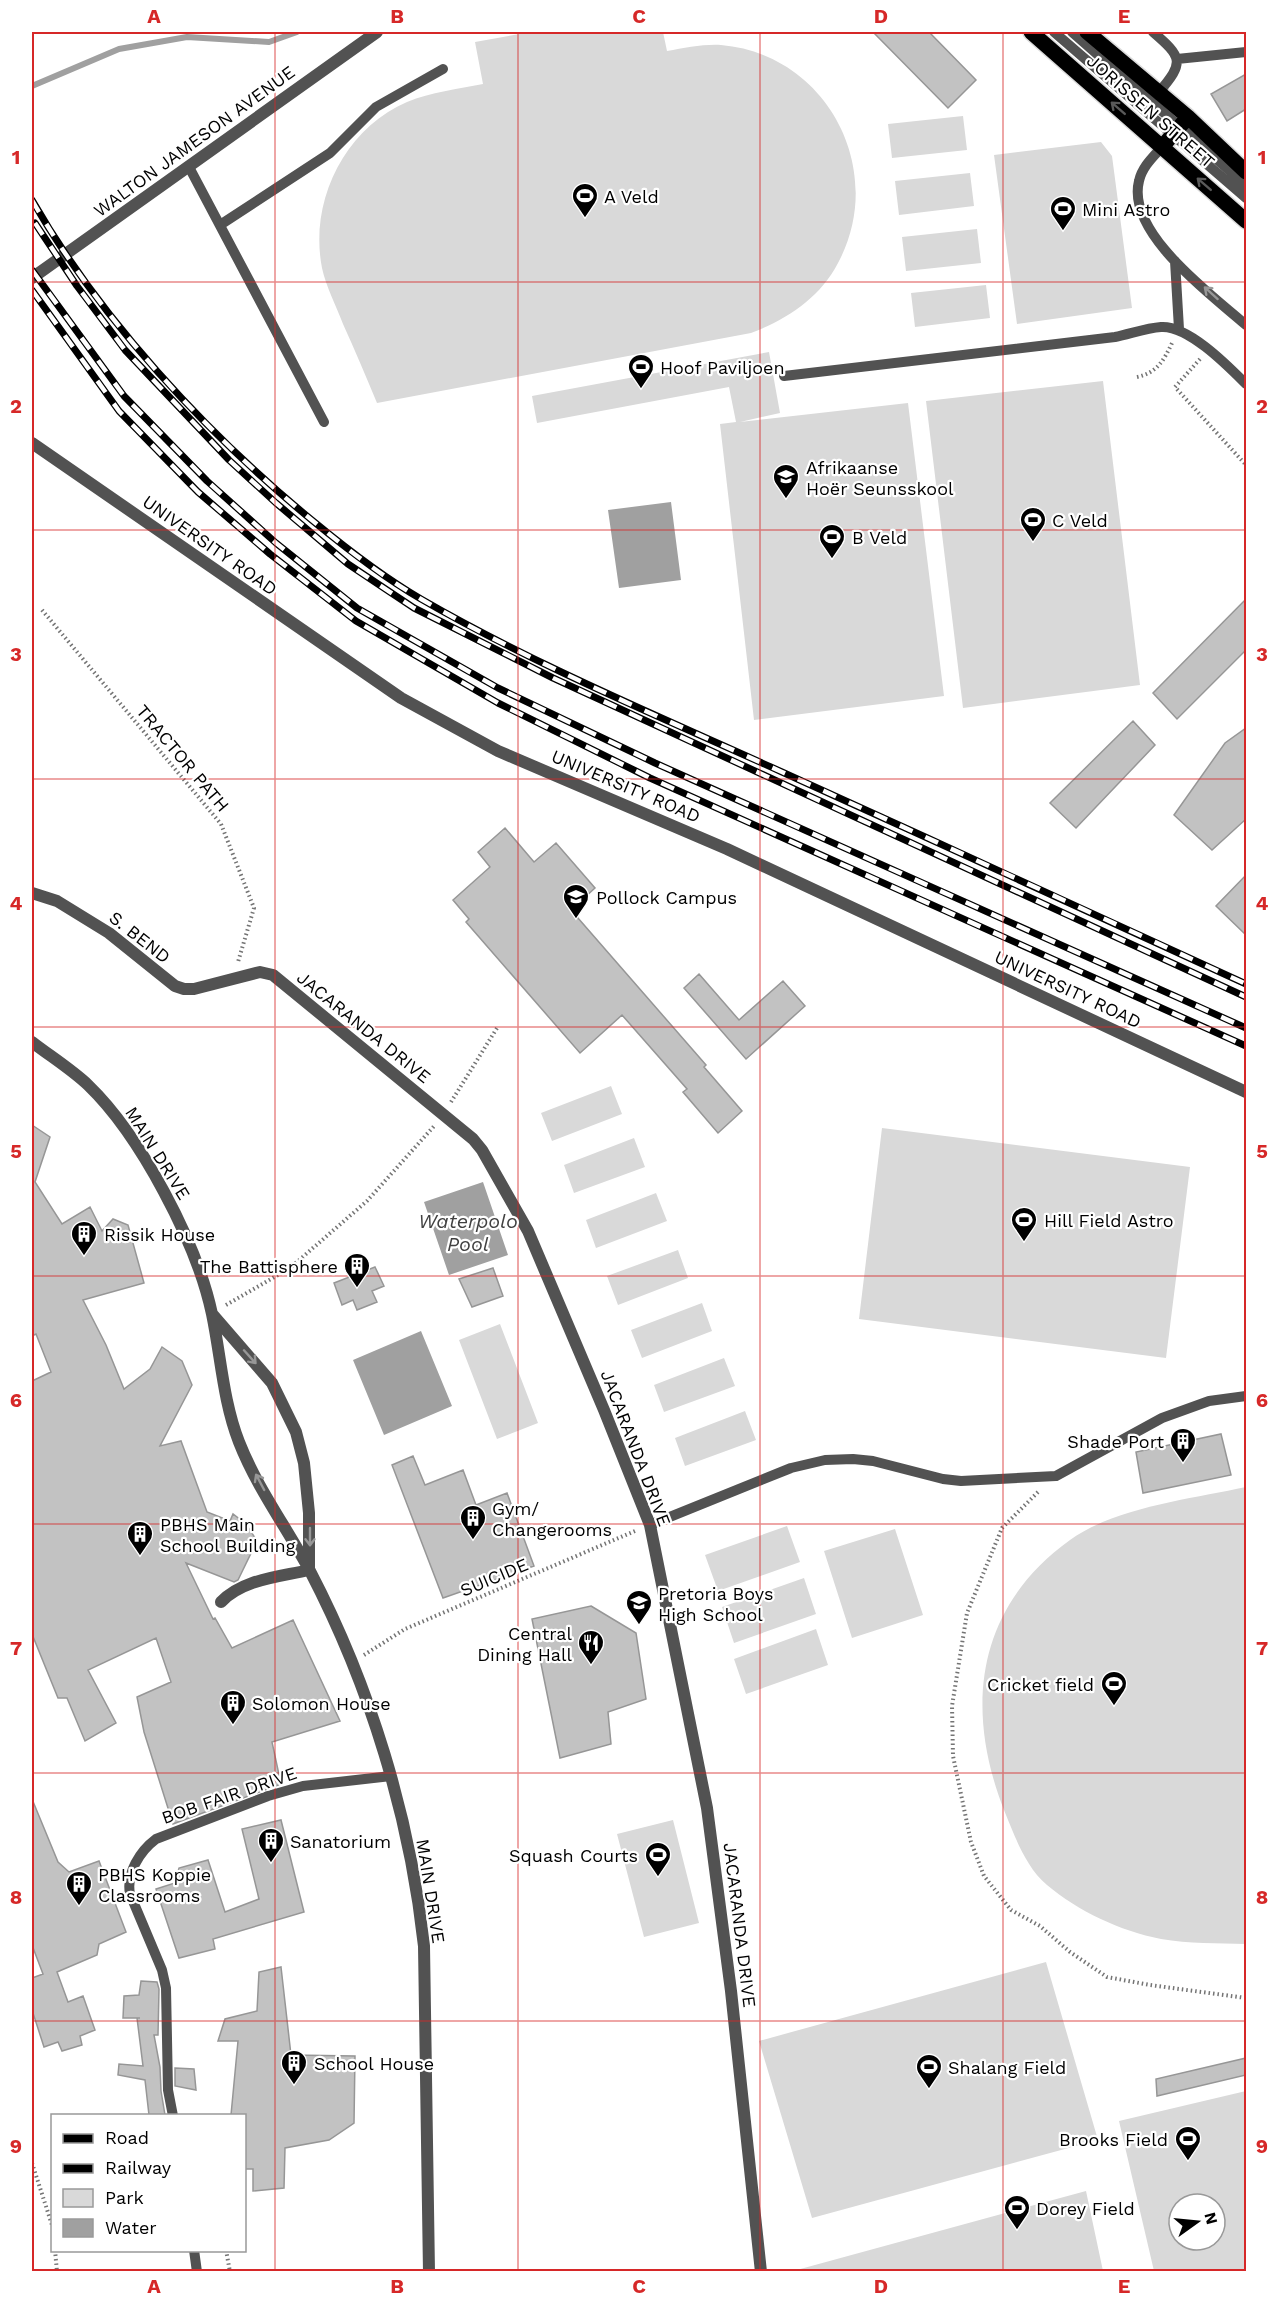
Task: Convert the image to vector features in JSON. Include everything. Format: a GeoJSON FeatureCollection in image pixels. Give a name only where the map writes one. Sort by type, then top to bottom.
{"type":"FeatureCollection","features":[{"type":"Feature","properties":{"kind":"main road","name":"JORISSEN STREET"},"geometry":{"type":"LineString","coordinates":[[1030,32],[1246,221]]}},
{"type":"Feature","properties":{"kind":"main road","name":"JORISSEN STREET"},"geometry":{"type":"LineString","coordinates":[[1087,32],[1159,92],[1181,126],[1246,172]]}},
{"type":"Feature","properties":{"kind":"main road"},"geometry":{"type":"LineString","coordinates":[[1162,147],[1181,126]]}},
{"type":"Feature","properties":{"kind":"street","name":"WALTON JAMESON AVENUE"},"geometry":{"type":"LineString","coordinates":[[32,278],[376,32]]}},
{"type":"Feature","properties":{"kind":"street","name":"UNIVERSITY ROAD"},"geometry":{"type":"LineString","coordinates":[[32,443],[392,691],[498,752],[727,849],[1246,1092]]}},
{"type":"Feature","properties":{"kind":"street","name":"S. BEND"},"geometry":{"type":"LineString","coordinates":[[32,893],[57,901],[109,933],[175,986],[194,989],[229,979]]}},
{"type":"Feature","properties":{"kind":"street","name":"JACARANDA DRIVE"},"geometry":{"type":"LineString","coordinates":[[229,979],[260,972],[273,975],[477,1144],[528,1231],[604,1410],[650,1525],[707,1808],[731,1991],[761,2271]]}},
{"type":"Feature","properties":{"kind":"street","name":"MAIN DRIVE"},"geometry":{"type":"LineString","coordinates":[[32,1042],[87,1084],[111,1110],[143,1156],[181,1226],[212,1313],[226,1402],[239,1444],[309,1570],[354,1662],[392,1776],[420,1911],[424,1946],[429,2271]]}},
{"type":"Feature","properties":{"kind":"street","name":"MAIN DRIVE"},"geometry":{"type":"LineString","coordinates":[[212,1313],[272,1383],[296,1432],[304,1463],[309,1513],[309,1570]]}},
{"type":"Feature","properties":{"kind":"street"},"geometry":{"type":"LineString","coordinates":[[220,1602],[228,1594],[245,1585],[309,1570]]}},
{"type":"Feature","properties":{"kind":"lane","name":"JORISSEN STREET"},"geometry":{"type":"LineString","coordinates":[[1054,32],[1181,126],[1246,198]]}},
{"type":"Feature","properties":{"kind":"lane","name":"JORISSEN STREET"},"geometry":{"type":"LineString","coordinates":[[1072,32],[1246,185]]}},
{"type":"Feature","properties":{"kind":"lane"},"geometry":{"type":"LineString","coordinates":[[1154,32],[1173,49],[1177,59],[1177,69],[1159,92]]}},
{"type":"Feature","properties":{"kind":"lane"},"geometry":{"type":"LineString","coordinates":[[1177,59],[1246,52]]}},
{"type":"Feature","properties":{"kind":"lane"},"geometry":{"type":"LineString","coordinates":[[220,225],[340,145],[376,106],[443,69]]}},
{"type":"Feature","properties":{"kind":"lane"},"geometry":{"type":"LineString","coordinates":[[1162,147],[1140,176],[1137,197],[1141,211],[1149,227],[1175,261],[1246,325]]}},
{"type":"Feature","properties":{"kind":"lane"},"geometry":{"type":"LineString","coordinates":[[189,167],[324,422]]}},
{"type":"Feature","properties":{"kind":"lane"},"geometry":{"type":"LineString","coordinates":[[1175,261],[1179,329]]}},
{"type":"Feature","properties":{"kind":"lane"},"geometry":{"type":"LineString","coordinates":[[784,376],[1103,339],[1162,327],[1179,329],[1244,376]]}},
{"type":"Feature","properties":{"kind":"lane"},"geometry":{"type":"LineString","coordinates":[[650,1525],[792,1468],[825,1460],[873,1461],[943,1479],[961,1481],[1056,1476],[1162,1418],[1209,1401],[1246,1396]]}},
{"type":"Feature","properties":{"kind":"lane","name":"BOB FAIR DRIVE"},"geometry":{"type":"LineString","coordinates":[[172,2114],[168,2090],[166,1988],[162,1970],[128,1885],[129,1876],[148,1844],[167,1834],[294,1788],[392,1776]]}},
{"type":"Feature","properties":{"kind":"lane"},"geometry":{"type":"LineString","coordinates":[[194,2252],[197,2271]]}},
{"type":"Feature","properties":{"kind":"path"},"geometry":{"type":"LineString","coordinates":[[1137,377],[1148,375],[1162,364],[1179,329]]}},
{"type":"Feature","properties":{"kind":"path"},"geometry":{"type":"LineString","coordinates":[[1207,350],[1175,387],[1246,465]]}},
{"type":"Feature","properties":{"kind":"path","name":"TRACTOR PATH"},"geometry":{"type":"LineString","coordinates":[[42,610],[221,824],[254,908],[241,956],[229,979]]}},
{"type":"Feature","properties":{"kind":"path"},"geometry":{"type":"LineString","coordinates":[[212,1313],[290,1268],[367,1201],[443,1115],[497,1028]]}},
{"type":"Feature","properties":{"kind":"path"},"geometry":{"type":"LineString","coordinates":[[1056,1476],[1002,1528],[967,1613],[952,1706],[953,1756],[971,1842],[984,1876],[1011,1910],[1040,1926],[1070,1952],[1107,1977],[1246,1998]]}},
{"type":"Feature","properties":{"kind":"path","name":"SUICIDE"},"geometry":{"type":"LineString","coordinates":[[354,1662],[405,1629],[650,1525]]}},
{"type":"Feature","properties":{"kind":"path"},"geometry":{"type":"LineString","coordinates":[[32,2163],[51,2222]]}},
{"type":"Feature","properties":{"kind":"path"},"geometry":{"type":"LineString","coordinates":[[55,2252],[57,2271]]}},
{"type":"Feature","properties":{"kind":"path"},"geometry":{"type":"LineString","coordinates":[[226,2252],[230,2271]]}},
{"type":"Feature","properties":{"kind":"green space"},"geometry":{"type":"Polygon","coordinates":[[[531,32],[663,32],[667,51],[721,45],[759,53],[791,70],[818,93],[838,122],[851,156],[856,191],[852,227],[838,263],[822,287],[801,306],[777,322],[751,333],[377,403],[331,296],[322,268],[319,243],[321,218],[336,170],[349,149],[365,130],[385,114],[407,102],[425,96],[483,84],[475,42],[531,32]]]}},
{"type":"Feature","properties":{"kind":"green space"},"geometry":{"type":"Polygon","coordinates":[[[963,116],[967,150],[892,158],[888,124],[963,116]]]}},
{"type":"Feature","properties":{"kind":"green space","name":"Mini Astro"},"geometry":{"type":"Polygon","coordinates":[[[1101,142],[1112,156],[1132,308],[1017,324],[994,155],[1101,142]]]}},
{"type":"Feature","properties":{"kind":"green space"},"geometry":{"type":"Polygon","coordinates":[[[970,173],[974,206],[899,215],[895,181],[970,173]]]}},
{"type":"Feature","properties":{"kind":"green space"},"geometry":{"type":"Polygon","coordinates":[[[977,229],[981,263],[906,271],[902,237],[977,229]]]}},
{"type":"Feature","properties":{"kind":"green space"},"geometry":{"type":"Polygon","coordinates":[[[986,285],[990,318],[915,327],[911,293],[986,285]]]}},
{"type":"Feature","properties":{"kind":"green space","name":"B Veld"},"geometry":{"type":"Polygon","coordinates":[[[769,352],[780,413],[740,422],[908,403],[944,696],[754,720],[720,424],[736,422],[729,387],[537,423],[532,396],[769,352]]]}},
{"type":"Feature","properties":{"kind":"green space","name":"C Veld"},"geometry":{"type":"Polygon","coordinates":[[[1103,381],[1140,685],[963,708],[926,401],[1103,381]]]}},
{"type":"Feature","properties":{"kind":"green space"},"geometry":{"type":"Polygon","coordinates":[[[611,1086],[622,1114],[552,1141],[541,1113],[611,1086]]]}},
{"type":"Feature","properties":{"kind":"green space","name":"Hill Field Astro"},"geometry":{"type":"Polygon","coordinates":[[[882,1128],[1190,1167],[1166,1358],[859,1319],[882,1128]]]}},
{"type":"Feature","properties":{"kind":"green space"},"geometry":{"type":"Polygon","coordinates":[[[634,1138],[645,1167],[574,1193],[564,1165],[634,1138]]]}},
{"type":"Feature","properties":{"kind":"green space"},"geometry":{"type":"Polygon","coordinates":[[[656,1193],[667,1221],[596,1248],[586,1220],[656,1193]]]}},
{"type":"Feature","properties":{"kind":"green space"},"geometry":{"type":"Polygon","coordinates":[[[678,1250],[688,1278],[618,1305],[607,1276],[678,1250]]]}},
{"type":"Feature","properties":{"kind":"green space"},"geometry":{"type":"Polygon","coordinates":[[[702,1303],[712,1331],[642,1358],[631,1330],[702,1303]]]}},
{"type":"Feature","properties":{"kind":"green space"},"geometry":{"type":"Polygon","coordinates":[[[500,1324],[538,1423],[497,1439],[459,1340],[500,1324]]]}},
{"type":"Feature","properties":{"kind":"green space"},"geometry":{"type":"Polygon","coordinates":[[[724,1358],[735,1386],[664,1412],[654,1385],[724,1358]]]}},
{"type":"Feature","properties":{"kind":"green space"},"geometry":{"type":"Polygon","coordinates":[[[745,1411],[756,1440],[685,1466],[675,1438],[745,1411]]]}},
{"type":"Feature","properties":{"kind":"green space","name":"Cricket field"},"geometry":{"type":"Polygon","coordinates":[[[1246,1487],[1246,1944],[1193,1943],[1161,1939],[1130,1931],[1100,1919],[1072,1903],[1047,1885],[1027,1861],[1006,1815],[993,1776],[985,1738],[982,1701],[986,1665],[996,1630],[1014,1598],[1038,1567],[1070,1540],[1109,1519],[1131,1512],[1246,1487]]]}},
{"type":"Feature","properties":{"kind":"green space"},"geometry":{"type":"Polygon","coordinates":[[[787,1526],[800,1562],[718,1591],[705,1555],[787,1526]]]}},
{"type":"Feature","properties":{"kind":"green space"},"geometry":{"type":"Polygon","coordinates":[[[895,1529],[923,1615],[852,1638],[824,1551],[895,1529]]]}},
{"type":"Feature","properties":{"kind":"green space"},"geometry":{"type":"Polygon","coordinates":[[[804,1578],[816,1614],[734,1643],[722,1607],[804,1578]]]}},
{"type":"Feature","properties":{"kind":"green space"},"geometry":{"type":"Polygon","coordinates":[[[816,1629],[828,1665],[746,1694],[734,1659],[816,1629]]]}},
{"type":"Feature","properties":{"kind":"green space","name":"Squash Courts"},"geometry":{"type":"Polygon","coordinates":[[[673,1820],[699,1923],[644,1937],[617,1834],[673,1820]]]}},
{"type":"Feature","properties":{"kind":"green space","name":"Shalang Field"},"geometry":{"type":"Polygon","coordinates":[[[1046,1962],[1098,2140],[812,2218],[759,2041],[1046,1962]]]}},
{"type":"Feature","properties":{"kind":"green space","name":"Brooks Field"},"geometry":{"type":"Polygon","coordinates":[[[1246,2091],[1246,2271],[1154,2271],[1119,2121],[1246,2091]]]}},
{"type":"Feature","properties":{"kind":"green space","name":"Dorey Field"},"geometry":{"type":"Polygon","coordinates":[[[1086,2191],[1103,2271],[793,2271],[1086,2191]]]}},
{"type":"Feature","properties":{"kind":"water"},"geometry":{"type":"Polygon","coordinates":[[[671,502],[681,580],[619,588],[608,510],[671,502]]]}},
{"type":"Feature","properties":{"kind":"water","name":"Waterpolo Pool"},"geometry":{"type":"Polygon","coordinates":[[[483,1182],[508,1255],[449,1275],[424,1202],[483,1182]]]}},
{"type":"Feature","properties":{"kind":"water"},"geometry":{"type":"Polygon","coordinates":[[[421,1331],[452,1406],[384,1435],[353,1360],[421,1331]]]}},
{"type":"Feature","properties":{"kind":"building"},"geometry":{"type":"Polygon","coordinates":[[[873,32],[929,32],[976,80],[948,108],[873,32]]]}},
{"type":"Feature","properties":{"kind":"building"},"geometry":{"type":"Polygon","coordinates":[[[1246,74],[1246,109],[1227,121],[1211,94],[1246,74]]]}},
{"type":"Feature","properties":{"kind":"building"},"geometry":{"type":"Polygon","coordinates":[[[1246,599],[1246,650],[1177,719],[1153,693],[1246,599]]]}},
{"type":"Feature","properties":{"kind":"building"},"geometry":{"type":"Polygon","coordinates":[[[1133,721],[1155,745],[1076,828],[1050,803],[1133,721]]]}},
{"type":"Feature","properties":{"kind":"building"},"geometry":{"type":"Polygon","coordinates":[[[1246,728],[1246,819],[1212,850],[1174,815],[1225,743],[1246,728]]]}},
{"type":"Feature","properties":{"kind":"building"},"geometry":{"type":"Polygon","coordinates":[[[505,828],[534,862],[556,843],[595,888],[571,910],[706,1065],[704,1067],[742,1111],[718,1133],[683,1092],[687,1089],[622,1015],[580,1053],[466,922],[469,919],[453,900],[490,867],[478,852],[505,828]]]}},
{"type":"Feature","properties":{"kind":"building"},"geometry":{"type":"Polygon","coordinates":[[[1246,875],[1246,935],[1216,906],[1246,875]]]}},
{"type":"Feature","properties":{"kind":"building"},"geometry":{"type":"Polygon","coordinates":[[[699,974],[739,1020],[783,981],[805,1006],[746,1059],[684,988],[699,974]]]}},
{"type":"Feature","properties":{"kind":"building"},"geometry":{"type":"Polygon","coordinates":[[[32,1125],[50,1137],[35,1182],[62,1224],[90,1207],[102,1231],[113,1219],[128,1225],[144,1283],[83,1300],[106,1345],[124,1389],[150,1369],[162,1347],[182,1361],[192,1385],[160,1446],[181,1441],[207,1512],[230,1521],[233,1514],[246,1524],[257,1541],[238,1580],[234,1582],[186,1563],[213,1619],[215,1618],[232,1648],[293,1620],[340,1721],[272,1742],[281,1784],[173,1824],[144,1732],[137,1697],[171,1682],[156,1638],[88,1670],[116,1723],[85,1741],[67,1698],[58,1698],[32,1634],[32,1381],[51,1372],[36,1334],[32,1336],[32,1125]]]}},
{"type":"Feature","properties":{"kind":"building","name":"The Battisphere"},"geometry":{"type":"Polygon","coordinates":[[[375,1267],[384,1286],[372,1291],[377,1302],[357,1310],[353,1300],[342,1305],[334,1283],[375,1267]]]}},
{"type":"Feature","properties":{"kind":"building"},"geometry":{"type":"Polygon","coordinates":[[[493,1268],[503,1296],[472,1307],[459,1279],[493,1268]]]}},
{"type":"Feature","properties":{"kind":"building","name":"Shade Port"},"geometry":{"type":"Polygon","coordinates":[[[1221,1434],[1231,1475],[1143,1493],[1136,1452],[1221,1434]]]}},
{"type":"Feature","properties":{"kind":"building","name":"Gym/ Changerooms"},"geometry":{"type":"Polygon","coordinates":[[[413,1456],[425,1485],[463,1470],[476,1505],[507,1493],[534,1566],[443,1598],[392,1465],[413,1456]]]}},
{"type":"Feature","properties":{"kind":"building","name":"Central Dining Hall"},"geometry":{"type":"Polygon","coordinates":[[[591,1606],[636,1633],[646,1699],[608,1712],[611,1744],[560,1758],[532,1619],[591,1606]]]}},
{"type":"Feature","properties":{"kind":"building","name":"PBHS Koppie Classrooms"},"geometry":{"type":"Polygon","coordinates":[[[32,1799],[58,1862],[69,1872],[99,1861],[126,1932],[99,1944],[97,1955],[57,1972],[68,2002],[83,1996],[95,2030],[80,2036],[82,2045],[62,2051],[58,2042],[44,2047],[32,2010],[32,1978],[43,1974],[32,1945],[32,1799]]]}},
{"type":"Feature","properties":{"kind":"building"},"geometry":{"type":"Polygon","coordinates":[[[281,1820],[304,1912],[213,1939],[215,1949],[179,1958],[156,1889],[175,1883],[179,1868],[208,1860],[225,1912],[259,1899],[242,1829],[281,1820]]]}},
{"type":"Feature","properties":{"kind":"building","name":"School House"},"geometry":{"type":"Polygon","coordinates":[[[281,1967],[291,2055],[355,2056],[354,2123],[329,2140],[285,2148],[284,2188],[253,2191],[253,2169],[246,2169],[246,2114],[231,2114],[238,2041],[218,2041],[225,2019],[257,2011],[259,1972],[281,1967]]]}},
{"type":"Feature","properties":{"kind":"building"},"geometry":{"type":"Polygon","coordinates":[[[141,1981],[157,1982],[159,1989],[158,2035],[154,2035],[165,2114],[149,2114],[145,2080],[118,2075],[119,2064],[143,2066],[137,2018],[123,2018],[124,1996],[139,1995],[141,1981]]]}},
{"type":"Feature","properties":{"kind":"building"},"geometry":{"type":"Polygon","coordinates":[[[1246,2058],[1246,2075],[1157,2096],[1156,2079],[1246,2058]]]}},
{"type":"Feature","properties":{"kind":"building"},"geometry":{"type":"Polygon","coordinates":[[[175,2068],[194,2069],[196,2090],[175,2086],[175,2068]]]}},
{"type":"Feature","properties":{"kind":"waterway"},"geometry":{"type":"LineString","coordinates":[[32,86],[119,49],[187,37],[269,42],[297,32]]}},
{"type":"Feature","properties":{"kind":"railway"},"geometry":{"type":"LineString","coordinates":[[32,200],[90,288],[123,331],[195,413],[273,487],[313,521],[393,581],[421,599],[554,669],[1246,984]]}},
{"type":"Feature","properties":{"kind":"railway"},"geometry":{"type":"LineString","coordinates":[[35,223],[77,286],[125,350],[229,460],[348,564],[414,608],[553,678],[1246,997]]}},
{"type":"Feature","properties":{"kind":"railway"},"geometry":{"type":"LineString","coordinates":[[32,270],[124,396],[207,481],[276,543],[357,608],[498,688],[655,763],[1246,1028]]}},
{"type":"Feature","properties":{"kind":"railway"},"geometry":{"type":"LineString","coordinates":[[32,290],[119,411],[198,492],[270,554],[356,621],[498,703],[650,778],[1246,1046]]}},
{"type":"Feature","properties":{"kind":"place","name":"A Veld"},"geometry":{"type":"Point","coordinates":[585,219]}},
{"type":"Feature","properties":{"kind":"place","name":"Mini Astro"},"geometry":{"type":"Point","coordinates":[1063,232]}},
{"type":"Feature","properties":{"kind":"place","name":"Hoof Paviljoen"},"geometry":{"type":"Point","coordinates":[641,390]}},
{"type":"Feature","properties":{"kind":"place","name":"Afrikaanse Hoër Seunsskool"},"geometry":{"type":"Point","coordinates":[786,500]}},
{"type":"Feature","properties":{"kind":"place","name":"C Veld"},"geometry":{"type":"Point","coordinates":[1033,543]}},
{"type":"Feature","properties":{"kind":"place","name":"B Veld"},"geometry":{"type":"Point","coordinates":[832,560]}},
{"type":"Feature","properties":{"kind":"place","name":"Pollock Campus"},"geometry":{"type":"Point","coordinates":[576,920]}},
{"type":"Feature","properties":{"kind":"place","name":"Hill Field Astro"},"geometry":{"type":"Point","coordinates":[1024,1243]}},
{"type":"Feature","properties":{"kind":"place","name":"Rissik House"},"geometry":{"type":"Point","coordinates":[84,1257]}},
{"type":"Feature","properties":{"kind":"place","name":"The Battisphere"},"geometry":{"type":"Point","coordinates":[357,1289]}},
{"type":"Feature","properties":{"kind":"place","name":"Shade Port"},"geometry":{"type":"Point","coordinates":[1183,1464]}},
{"type":"Feature","properties":{"kind":"place","name":"Gym/ Changerooms"},"geometry":{"type":"Point","coordinates":[473,1541]}},
{"type":"Feature","properties":{"kind":"place","name":"PBHS Main School Building"},"geometry":{"type":"Point","coordinates":[140,1557]}},
{"type":"Feature","properties":{"kind":"place","name":"Pretoria Boys High School"},"geometry":{"type":"Point","coordinates":[639,1626]}},
{"type":"Feature","properties":{"kind":"place","name":"Central Dining Hall"},"geometry":{"type":"Point","coordinates":[591,1666]}},
{"type":"Feature","properties":{"kind":"place","name":"Cricket field"},"geometry":{"type":"Point","coordinates":[1114,1707]}},
{"type":"Feature","properties":{"kind":"place","name":"Solomon House"},"geometry":{"type":"Point","coordinates":[233,1726]}},
{"type":"Feature","properties":{"kind":"place","name":"Sanatorium"},"geometry":{"type":"Point","coordinates":[271,1864]}},
{"type":"Feature","properties":{"kind":"place","name":"Squash Courts"},"geometry":{"type":"Point","coordinates":[658,1878]}},
{"type":"Feature","properties":{"kind":"place","name":"PBHS Koppie Classrooms"},"geometry":{"type":"Point","coordinates":[79,1907]}},
{"type":"Feature","properties":{"kind":"place","name":"School House"},"geometry":{"type":"Point","coordinates":[294,2086]}},
{"type":"Feature","properties":{"kind":"place","name":"Shalang Field"},"geometry":{"type":"Point","coordinates":[929,2090]}},
{"type":"Feature","properties":{"kind":"place","name":"Brooks Field"},"geometry":{"type":"Point","coordinates":[1188,2162]}},
{"type":"Feature","properties":{"kind":"place","name":"Dorey Field"},"geometry":{"type":"Point","coordinates":[1017,2231]}}]}
